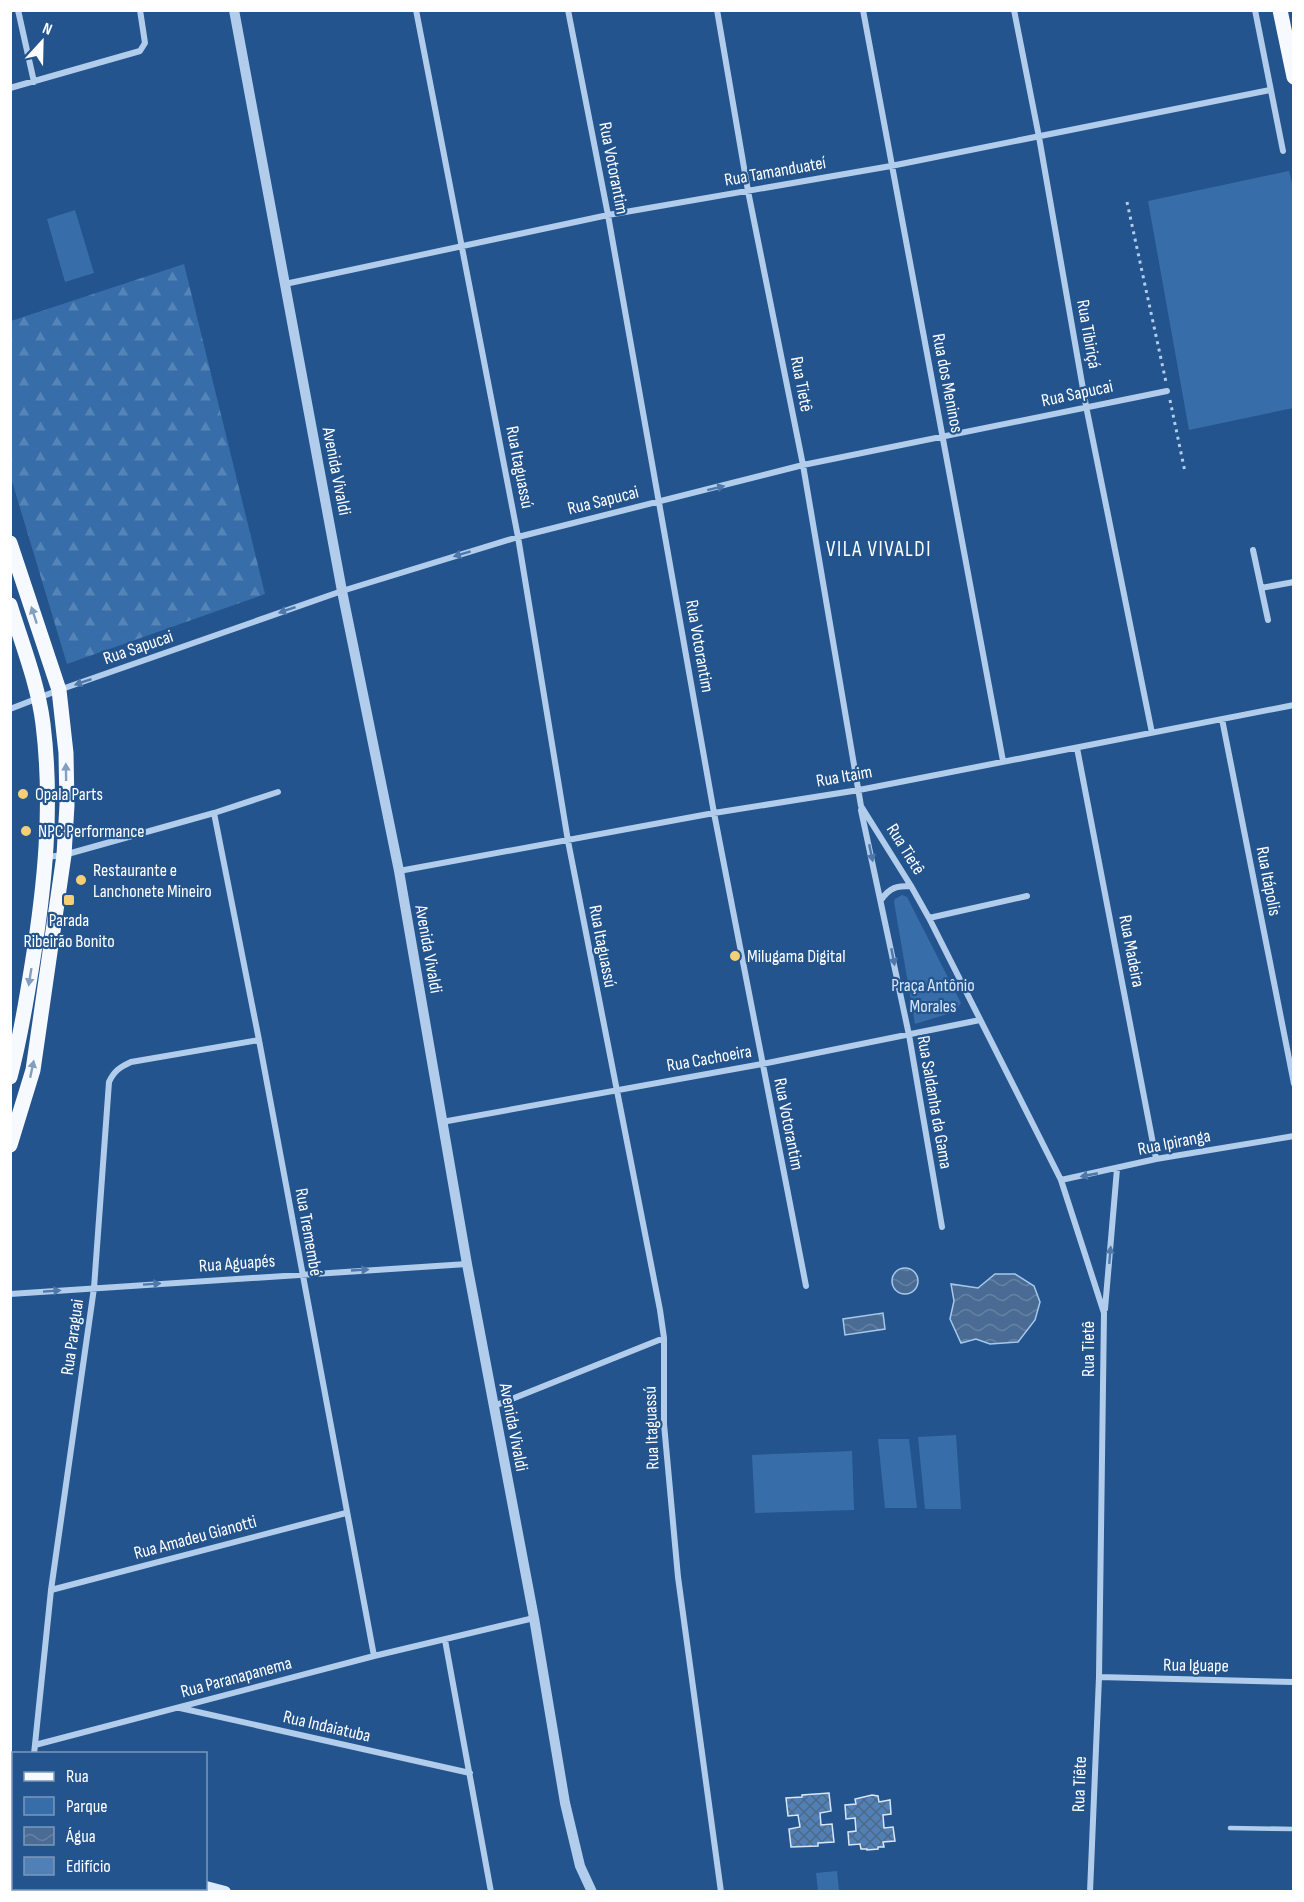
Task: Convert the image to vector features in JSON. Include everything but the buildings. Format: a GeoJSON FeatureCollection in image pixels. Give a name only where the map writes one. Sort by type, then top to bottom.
{"type":"FeatureCollection","features":[{"type":"Feature","properties":{"kind":"main road"},"geometry":{"type":"LineString","coordinates":[[1280,10],[1293,77]]}},
{"type":"Feature","properties":{"kind":"main road"},"geometry":{"type":"LineString","coordinates":[[10,543],[59,690],[66,753],[67,805],[64,855],[33,1071],[10,1145]]}},
{"type":"Feature","properties":{"kind":"main road"},"geometry":{"type":"LineString","coordinates":[[10,605],[38,698],[43,724],[48,798],[42,903],[19,1044],[10,1077]]}},
{"type":"Feature","properties":{"kind":"main road"},"geometry":{"type":"LineString","coordinates":[[10,1088],[22,1104]]}},
{"type":"Feature","properties":{"kind":"main road"},"geometry":{"type":"LineString","coordinates":[[207,1889],[225,1892]]}},
{"type":"Feature","properties":{"kind":"street"},"geometry":{"type":"LineString","coordinates":[[18,10],[34,82]]}},
{"type":"Feature","properties":{"kind":"street"},"geometry":{"type":"LineString","coordinates":[[10,88],[140,51],[144,45],[144,36],[140,10]]}},
{"type":"Feature","properties":{"kind":"street","name":"Avenida Vivaldi"},"geometry":{"type":"LineString","coordinates":[[234,10],[342,591],[399,871],[467,1264],[534,1618],[565,1803],[580,1866],[592,1892]]}},
{"type":"Feature","properties":{"kind":"street","name":"Rua Itaguassú"},"geometry":{"type":"LineString","coordinates":[[416,10],[518,537],[568,842],[664,1338],[664,1424],[678,1577],[721,1892]]}},
{"type":"Feature","properties":{"kind":"street","name":"Rua Votorantim"},"geometry":{"type":"LineString","coordinates":[[568,10],[608,216],[714,813],[806,1286]]}},
{"type":"Feature","properties":{"kind":"street","name":"Rua Tietê"},"geometry":{"type":"LineString","coordinates":[[717,10],[748,191],[803,465],[861,806],[929,918],[1061,1180],[1104,1313],[1099,1677]]}},
{"type":"Feature","properties":{"kind":"street","name":"Rua dos Meninos"},"geometry":{"type":"LineString","coordinates":[[863,10],[1003,761]]}},
{"type":"Feature","properties":{"kind":"street","name":"Rua Tibiriçá"},"geometry":{"type":"LineString","coordinates":[[1014,10],[1039,137],[1086,406],[1152,733]]}},
{"type":"Feature","properties":{"kind":"street"},"geometry":{"type":"LineString","coordinates":[[1256,10],[1282,151]]}},
{"type":"Feature","properties":{"kind":"street","name":"Rua Tamanduateí"},"geometry":{"type":"LineString","coordinates":[[285,284],[608,216],[891,166],[1270,90]]}},
{"type":"Feature","properties":{"kind":"street","name":"Rua Sapucai"},"geometry":{"type":"LineString","coordinates":[[10,710],[59,690],[342,591],[518,537],[803,465],[1167,391]]}},
{"type":"Feature","properties":{"kind":"street"},"geometry":{"type":"LineString","coordinates":[[1253,550],[1268,620]]}},
{"type":"Feature","properties":{"kind":"street"},"geometry":{"type":"LineString","coordinates":[[1261,588],[1293,582]]}},
{"type":"Feature","properties":{"kind":"street","name":"Rua Itaim"},"geometry":{"type":"LineString","coordinates":[[399,871],[568,842],[714,813],[859,790],[1293,705]]}},
{"type":"Feature","properties":{"kind":"street","name":"Rua Itápolis"},"geometry":{"type":"LineString","coordinates":[[1222,719],[1293,1084]]}},
{"type":"Feature","properties":{"kind":"street","name":"Rua Madeira"},"geometry":{"type":"LineString","coordinates":[[1077,748],[1156,1159]]}},
{"type":"Feature","properties":{"kind":"street"},"geometry":{"type":"LineString","coordinates":[[46,857],[64,855],[214,813],[278,792]]}},
{"type":"Feature","properties":{"kind":"street","name":"Rua Saldanha da Gama"},"geometry":{"type":"LineString","coordinates":[[861,806],[909,1035],[942,1227]]}},
{"type":"Feature","properties":{"kind":"street","name":"Rua Tremembé"},"geometry":{"type":"LineString","coordinates":[[214,813],[259,1040],[374,1656]]}},
{"type":"Feature","properties":{"kind":"street"},"geometry":{"type":"LineString","coordinates":[[881,900],[887,891],[897,886],[911,886]]}},
{"type":"Feature","properties":{"kind":"street"},"geometry":{"type":"LineString","coordinates":[[929,918],[1027,896]]}},
{"type":"Feature","properties":{"kind":"street","name":"Rua Cachoeira"},"geometry":{"type":"LineString","coordinates":[[442,1122],[762,1064],[980,1020]]}},
{"type":"Feature","properties":{"kind":"street","name":"Rua Paraguai"},"geometry":{"type":"LineString","coordinates":[[34,1752],[51,1590],[94,1288],[108,1091],[112,1074],[131,1062],[259,1040]]}},
{"type":"Feature","properties":{"kind":"street","name":"Rua Ipiranga"},"geometry":{"type":"LineString","coordinates":[[1061,1180],[1156,1159],[1293,1136]]}},
{"type":"Feature","properties":{"kind":"street"},"geometry":{"type":"LineString","coordinates":[[1104,1313],[1117,1169]]}},
{"type":"Feature","properties":{"kind":"street","name":"Rua Aguapés"},"geometry":{"type":"LineString","coordinates":[[10,1293],[467,1264]]}},
{"type":"Feature","properties":{"kind":"street"},"geometry":{"type":"LineString","coordinates":[[493,1406],[664,1338]]}},
{"type":"Feature","properties":{"kind":"street","name":"Rua Amadeu Gianotti"},"geometry":{"type":"LineString","coordinates":[[51,1590],[346,1513]]}},
{"type":"Feature","properties":{"kind":"street","name":"Rua Paranapanema"},"geometry":{"type":"LineString","coordinates":[[35,1745],[374,1656],[534,1618]]}},
{"type":"Feature","properties":{"kind":"street"},"geometry":{"type":"LineString","coordinates":[[445,1640],[491,1892]]}},
{"type":"Feature","properties":{"kind":"street","name":"Rua Iguape"},"geometry":{"type":"LineString","coordinates":[[1099,1677],[1293,1682]]}},
{"type":"Feature","properties":{"kind":"street","name":"Rua Tiête"},"geometry":{"type":"LineString","coordinates":[[1090,1892],[1099,1677]]}},
{"type":"Feature","properties":{"kind":"street","name":"Rua Indaiatuba"},"geometry":{"type":"LineString","coordinates":[[178,1708],[470,1773]]}},
{"type":"Feature","properties":{"kind":"lane"},"geometry":{"type":"LineString","coordinates":[[1230,1828],[1293,1829]]}},
{"type":"Feature","properties":{"kind":"path"},"geometry":{"type":"LineString","coordinates":[[1127,202],[1185,472]]}},
{"type":"Feature","properties":{"kind":"green space"},"geometry":{"type":"Polygon","coordinates":[[[1289,171],[1294,191],[1293,408],[1189,430],[1148,201],[1289,171]]]}},
{"type":"Feature","properties":{"kind":"green space"},"geometry":{"type":"Polygon","coordinates":[[[75,210],[94,273],[65,282],[47,219],[75,210]]]}},
{"type":"Feature","properties":{"kind":"green space"},"geometry":{"type":"Polygon","coordinates":[[[184,264],[265,594],[67,664],[11,478],[11,321],[184,264]]]}},
{"type":"Feature","properties":{"kind":"green space","name":"Praça Antônio Morales"},"geometry":{"type":"Polygon","coordinates":[[[902,895],[907,897],[961,1003],[954,1012],[915,1024],[894,902],[902,895]]]}},
{"type":"Feature","properties":{"kind":"green space"},"geometry":{"type":"Polygon","coordinates":[[[956,1435],[961,1509],[925,1509],[918,1437],[956,1435]]]}},
{"type":"Feature","properties":{"kind":"green space"},"geometry":{"type":"Polygon","coordinates":[[[878,1439],[909,1439],[917,1508],[885,1508],[878,1439]]]}},
{"type":"Feature","properties":{"kind":"green space"},"geometry":{"type":"Polygon","coordinates":[[[852,1451],[854,1510],[755,1513],[752,1455],[852,1451]]]}},
{"type":"Feature","properties":{"kind":"green space"},"geometry":{"type":"Polygon","coordinates":[[[837,1871],[839,1891],[818,1891],[816,1873],[837,1871]]]}},
{"type":"Feature","properties":{"kind":"water"},"geometry":{"type":"Polygon","coordinates":[[[905,1268],[914,1272],[918,1281],[914,1290],[905,1294],[896,1290],[892,1281],[896,1272],[905,1268]]]}},
{"type":"Feature","properties":{"kind":"water"},"geometry":{"type":"Polygon","coordinates":[[[995,1274],[1015,1274],[1034,1286],[1040,1302],[1035,1320],[1018,1342],[990,1344],[976,1339],[961,1343],[950,1319],[954,1301],[951,1284],[978,1288],[995,1274]]]}},
{"type":"Feature","properties":{"kind":"water"},"geometry":{"type":"Polygon","coordinates":[[[883,1313],[885,1329],[845,1335],[843,1319],[883,1313]]]}},
{"type":"Feature","properties":{"kind":"place","name":"Opala Parts"},"geometry":{"type":"Point","coordinates":[23,794]}},
{"type":"Feature","properties":{"kind":"place","name":"NPC Performance"},"geometry":{"type":"Point","coordinates":[26,831]}},
{"type":"Feature","properties":{"kind":"place","name":"Restaurante e Lanchonete Mineiro"},"geometry":{"type":"Point","coordinates":[81,880]}},
{"type":"Feature","properties":{"kind":"place","name":"Parada Ribeirão Bonito"},"geometry":{"type":"Point","coordinates":[69,900]}},
{"type":"Feature","properties":{"kind":"place","name":"Milugama Digital"},"geometry":{"type":"Point","coordinates":[735,956]}},
{"type":"Feature","properties":{"kind":"district","name":"VILA VIVALDI"},"geometry":{"type":"Point","coordinates":[879,549]}}]}
